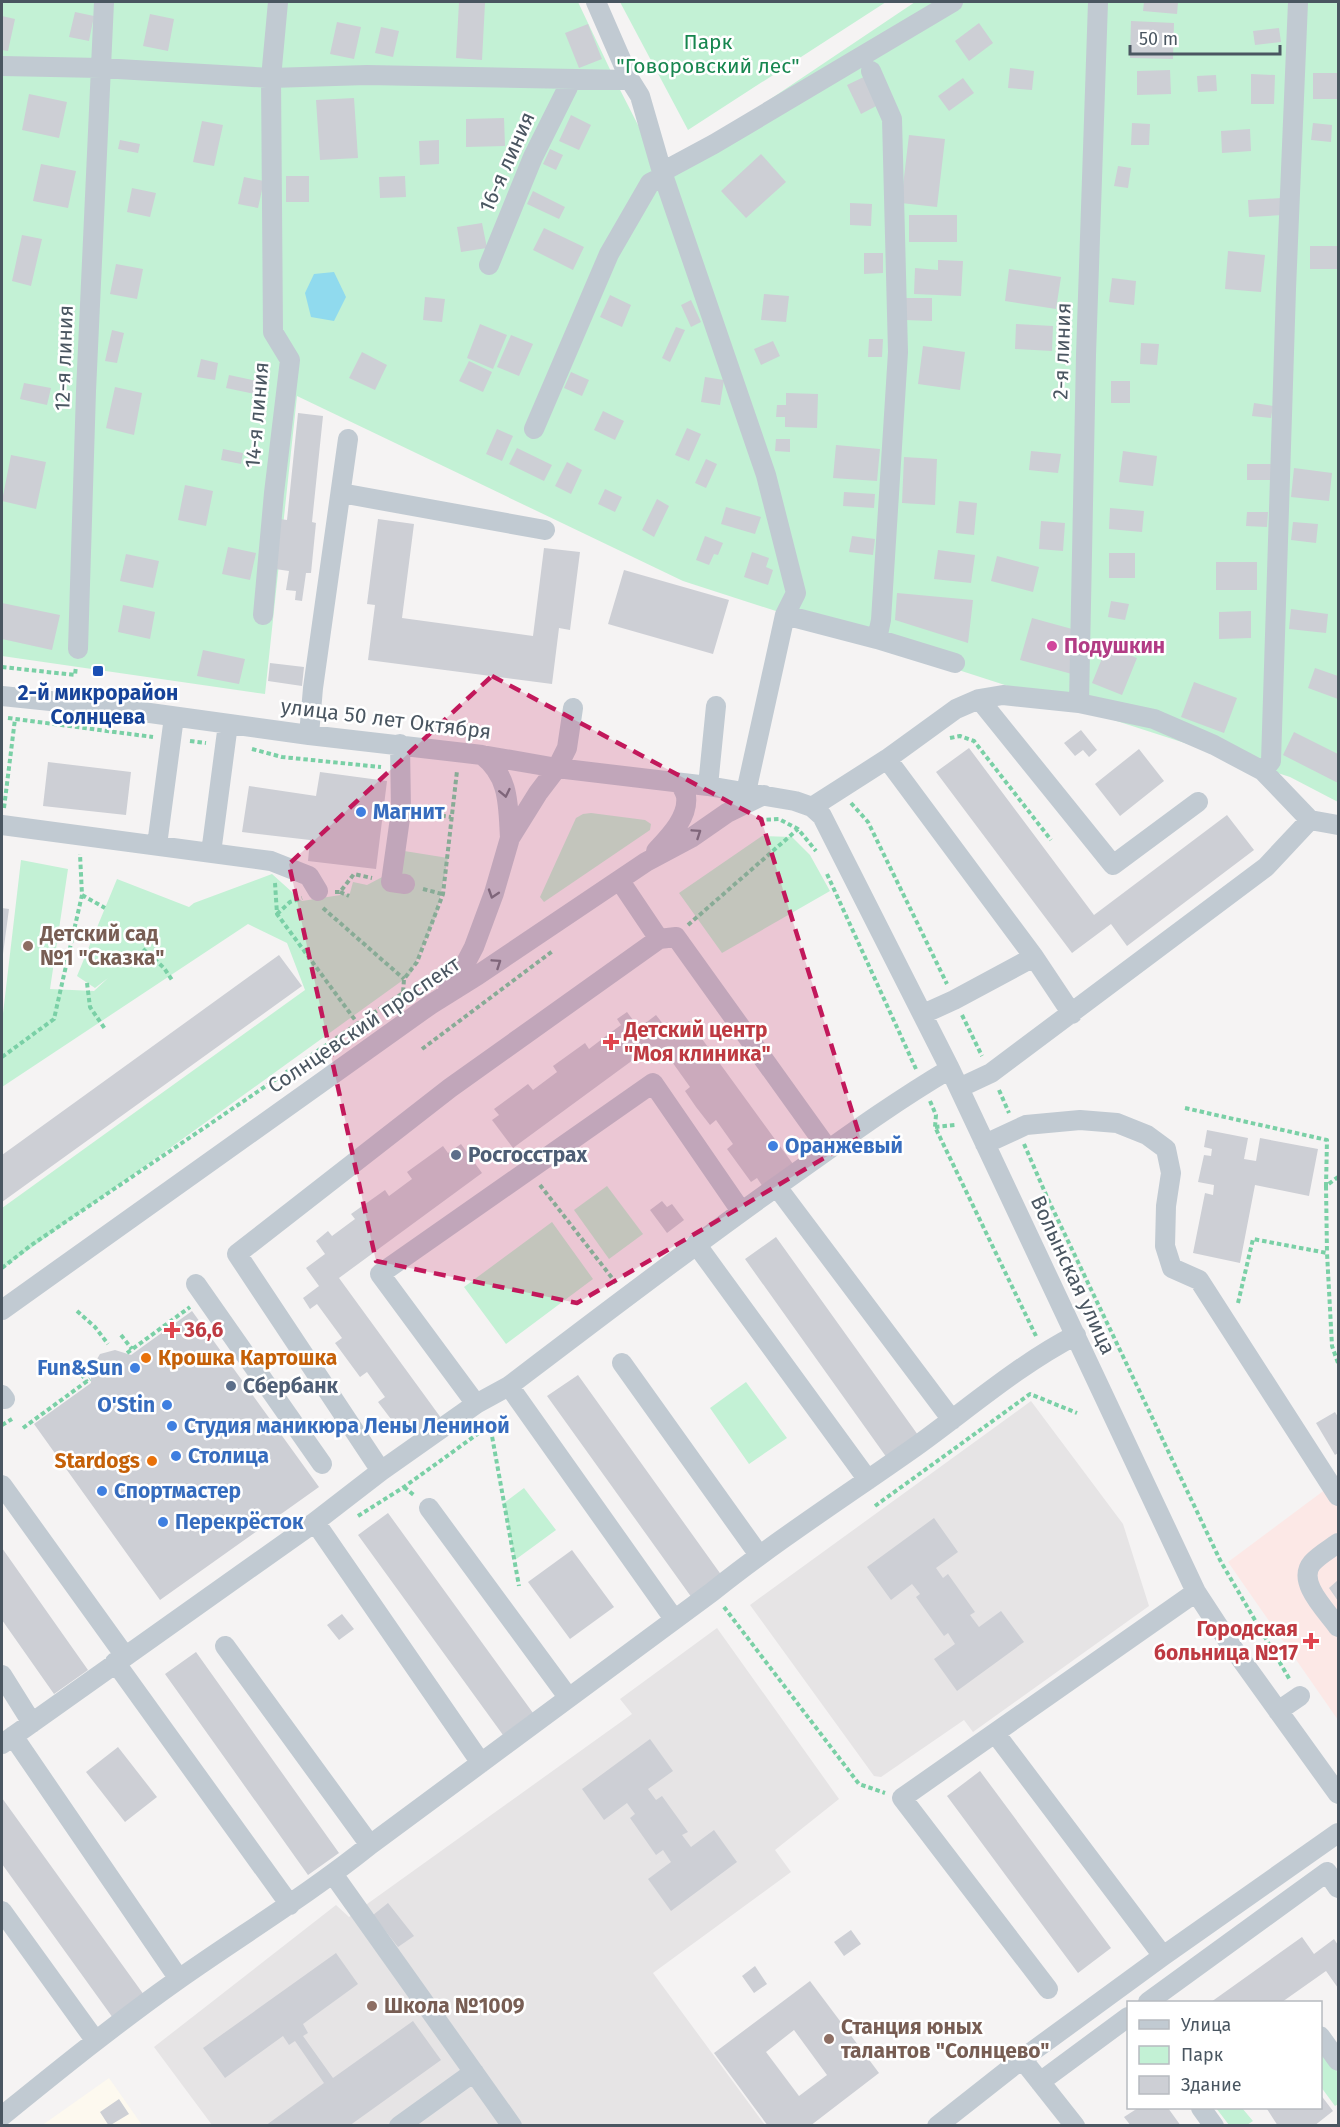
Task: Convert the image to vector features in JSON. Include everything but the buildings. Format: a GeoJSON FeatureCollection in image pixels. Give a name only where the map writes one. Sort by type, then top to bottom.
{"type":"FeatureCollection","features":[{"type":"Feature","properties":{"kind":"street","name":"12-я линия"},"geometry":{"type":"LineString","coordinates":[[78,649],[87,379],[104,2]]}},
{"type":"Feature","properties":{"kind":"street","name":"14-я линия"},"geometry":{"type":"LineString","coordinates":[[263,615],[274,493],[290,360],[273,332],[271,78],[278,2]]}},
{"type":"Feature","properties":{"kind":"street"},"geometry":{"type":"LineString","coordinates":[[596,2],[630,80],[640,96],[663,174],[766,475],[796,593],[785,615],[755,794],[795,801],[812,807],[887,759],[956,709],[979,699],[1003,694],[1079,703],[1154,719],[1214,745],[1263,771],[1310,820],[1338,825]]}},
{"type":"Feature","properties":{"kind":"street"},"geometry":{"type":"LineString","coordinates":[[534,429],[609,254],[650,183],[952,2]]}},
{"type":"Feature","properties":{"kind":"street","name":"2-я линия"},"geometry":{"type":"LineString","coordinates":[[1079,703],[1086,355],[1098,2]]}},
{"type":"Feature","properties":{"kind":"street"},"geometry":{"type":"LineString","coordinates":[[1263,771],[1271,761],[1285,301],[1298,2]]}},
{"type":"Feature","properties":{"kind":"street"},"geometry":{"type":"LineString","coordinates":[[2,66],[101,68],[271,78],[367,75],[630,80]]}},
{"type":"Feature","properties":{"kind":"street"},"geometry":{"type":"LineString","coordinates":[[871,71],[892,119],[898,352],[881,620],[877,639]]}},
{"type":"Feature","properties":{"kind":"street","name":"16-я линия"},"geometry":{"type":"LineString","coordinates":[[489,265],[533,157],[568,87],[568,79]]}},
{"type":"Feature","properties":{"kind":"street"},"geometry":{"type":"LineString","coordinates":[[309,735],[313,688],[348,439]]}},
{"type":"Feature","properties":{"kind":"street"},"geometry":{"type":"LineString","coordinates":[[341,493],[545,530]]}},
{"type":"Feature","properties":{"kind":"street"},"geometry":{"type":"LineString","coordinates":[[785,615],[877,639],[955,663]]}},
{"type":"Feature","properties":{"kind":"street","name":"улица 50 лет Октября"},"geometry":{"type":"LineString","coordinates":[[2,696],[99,706],[309,735],[482,754],[557,768],[708,786],[755,794]]}},
{"type":"Feature","properties":{"kind":"street"},"geometry":{"type":"LineString","coordinates":[[979,699],[1113,865],[1198,802]]}},
{"type":"Feature","properties":{"kind":"street"},"geometry":{"type":"LineString","coordinates":[[708,786],[716,706]]}},
{"type":"Feature","properties":{"kind":"street"},"geometry":{"type":"LineString","coordinates":[[430,1005],[447,992],[474,947],[494,893],[510,838],[538,793],[557,768],[567,748],[573,708]]}},
{"type":"Feature","properties":{"kind":"street"},"geometry":{"type":"LineString","coordinates":[[157,845],[174,717]]}},
{"type":"Feature","properties":{"kind":"street"},"geometry":{"type":"LineString","coordinates":[[211,853],[228,724]]}},
{"type":"Feature","properties":{"kind":"street"},"geometry":{"type":"LineString","coordinates":[[398,883],[401,811],[400,744]]}},
{"type":"Feature","properties":{"kind":"street"},"geometry":{"type":"LineString","coordinates":[[482,754],[495,765],[506,790],[510,838]]}},
{"type":"Feature","properties":{"kind":"street"},"geometry":{"type":"LineString","coordinates":[[887,759],[1034,957],[1072,1014]]}},
{"type":"Feature","properties":{"kind":"street"},"geometry":{"type":"LineString","coordinates":[[646,862],[674,831],[685,811],[686,797],[680,783]]}},
{"type":"Feature","properties":{"kind":"street","name":"Солнцевский проспект"},"geometry":{"type":"LineString","coordinates":[[2,1310],[430,1005],[646,862],[691,838],[755,794]]}},
{"type":"Feature","properties":{"kind":"street","name":"Волынская улица"},"geometry":{"type":"LineString","coordinates":[[812,807],[822,816],[923,1014],[1196,1592],[1230,1644],[1338,1794]]}},
{"type":"Feature","properties":{"kind":"street"},"geometry":{"type":"LineString","coordinates":[[959,1088],[991,1073],[1266,867],[1310,820]]}},
{"type":"Feature","properties":{"kind":"street"},"geometry":{"type":"LineString","coordinates":[[2,825],[271,861],[309,876],[318,891]]}},
{"type":"Feature","properties":{"kind":"street"},"geometry":{"type":"LineString","coordinates":[[620,881],[667,938],[828,1149]]}},
{"type":"Feature","properties":{"kind":"street"},"geometry":{"type":"LineString","coordinates":[[381,1471],[237,1254],[450,1088],[667,938]]}},
{"type":"Feature","properties":{"kind":"street"},"geometry":{"type":"LineString","coordinates":[[923,1014],[1034,957]]}},
{"type":"Feature","properties":{"kind":"street"},"geometry":{"type":"LineString","coordinates":[[179,1979],[7,1740],[315,1522],[381,1471],[476,1404],[509,1386],[696,1244],[828,1149],[950,1070]]}},
{"type":"Feature","properties":{"kind":"street"},"geometry":{"type":"LineString","coordinates":[[476,1404],[380,1274],[653,1083],[741,1211]]}},
{"type":"Feature","properties":{"kind":"street"},"geometry":{"type":"LineString","coordinates":[[985,1144],[1026,1125],[1080,1120],[1118,1123],[1147,1136],[1166,1149],[1171,1173],[1166,1206],[1165,1246],[1172,1268],[1199,1280],[1338,1496]]}},
{"type":"Feature","properties":{"kind":"street"},"geometry":{"type":"LineString","coordinates":[[777,1187],[952,1420]]}},
{"type":"Feature","properties":{"kind":"street"},"geometry":{"type":"LineString","coordinates":[[696,1244],[868,1480]]}},
{"type":"Feature","properties":{"kind":"street"},"geometry":{"type":"LineString","coordinates":[[196,1284],[321,1464]]}},
{"type":"Feature","properties":{"kind":"street"},"geometry":{"type":"LineString","coordinates":[[2,2116],[95,2040],[179,1979],[333,1874],[759,1555],[868,1480],[1024,1366],[1076,1335]]}},
{"type":"Feature","properties":{"kind":"street"},"geometry":{"type":"LineString","coordinates":[[622,1363],[759,1555]]}},
{"type":"Feature","properties":{"kind":"street"},"geometry":{"type":"LineString","coordinates":[[509,1386],[674,1619]]}},
{"type":"Feature","properties":{"kind":"street"},"geometry":{"type":"LineString","coordinates":[[2,1485],[290,1905]]}},
{"type":"Feature","properties":{"kind":"street"},"geometry":{"type":"LineString","coordinates":[[429,1508],[568,1697]]}},
{"type":"Feature","properties":{"kind":"street"},"geometry":{"type":"LineString","coordinates":[[315,1522],[481,1762]]}},
{"type":"Feature","properties":{"kind":"street"},"geometry":{"type":"LineString","coordinates":[[1338,1543],[1313,1562],[1306,1572],[1308,1584],[1338,1627]]}},
{"type":"Feature","properties":{"kind":"street"},"geometry":{"type":"LineString","coordinates":[[1048,1989],[902,1798],[1196,1592]]}},
{"type":"Feature","properties":{"kind":"street"},"geometry":{"type":"LineString","coordinates":[[225,1646],[370,1845]]}},
{"type":"Feature","properties":{"kind":"street"},"geometry":{"type":"LineString","coordinates":[[2,1675],[32,1723]]}},
{"type":"Feature","properties":{"kind":"street"},"geometry":{"type":"LineString","coordinates":[[1278,1711],[1300,1696]]}},
{"type":"Feature","properties":{"kind":"street"},"geometry":{"type":"LineString","coordinates":[[995,1733],[1163,1956]]}},
{"type":"Feature","properties":{"kind":"street"},"geometry":{"type":"LineString","coordinates":[[937,2126],[1022,2059],[1338,1833]]}},
{"type":"Feature","properties":{"kind":"street"},"geometry":{"type":"LineString","coordinates":[[1149,2001],[1327,1872],[1338,1888]]}},
{"type":"Feature","properties":{"kind":"street"},"geometry":{"type":"LineString","coordinates":[[333,1874],[512,2126]]}},
{"type":"Feature","properties":{"kind":"street"},"geometry":{"type":"LineString","coordinates":[[2,1911],[95,2040]]}},
{"type":"Feature","properties":{"kind":"street"},"geometry":{"type":"LineString","coordinates":[[1040,2082],[1127,2018]]}},
{"type":"Feature","properties":{"kind":"street"},"geometry":{"type":"LineString","coordinates":[[1322,2039],[1338,2061]]}},
{"type":"Feature","properties":{"kind":"street"},"geometry":{"type":"LineString","coordinates":[[1022,2059],[1075,2126]]}},
{"type":"Feature","properties":{"kind":"street"},"geometry":{"type":"LineString","coordinates":[[399,2126],[474,2072]]}},
{"type":"Feature","properties":{"kind":"street"},"geometry":{"type":"LineString","coordinates":[[1202,2109],[1214,2126]]}},
{"type":"Feature","properties":{"kind":"path"},"geometry":{"type":"LineString","coordinates":[[2,667],[75,675]]}},
{"type":"Feature","properties":{"kind":"path"},"geometry":{"type":"LineString","coordinates":[[2,825],[15,719]]}},
{"type":"Feature","properties":{"kind":"path"},"geometry":{"type":"LineString","coordinates":[[940,744],[950,738],[960,736],[974,741],[1052,840]]}},
{"type":"Feature","properties":{"kind":"path"},"geometry":{"type":"LineString","coordinates":[[2,1268],[30,1246],[403,993],[404,979],[417,962],[442,894],[457,771]]}},
{"type":"Feature","properties":{"kind":"path"},"geometry":{"type":"LineString","coordinates":[[846,797],[868,822],[991,1073],[1047,1197],[1221,1562],[1259,1630],[1300,1696]]}},
{"type":"Feature","properties":{"kind":"path"},"geometry":{"type":"LineString","coordinates":[[855,806],[863,800]]}},
{"type":"Feature","properties":{"kind":"path"},"geometry":{"type":"LineString","coordinates":[[401,811],[452,817]]}},
{"type":"Feature","properties":{"kind":"path"},"geometry":{"type":"LineString","coordinates":[[667,938],[800,830],[779,819],[752,820]]}},
{"type":"Feature","properties":{"kind":"path"},"geometry":{"type":"LineString","coordinates":[[861,826],[868,822]]}},
{"type":"Feature","properties":{"kind":"path"},"geometry":{"type":"LineString","coordinates":[[2,1057],[54,1019],[82,896],[79,835]]}},
{"type":"Feature","properties":{"kind":"path"},"geometry":{"type":"LineString","coordinates":[[271,861],[277,914],[358,1024]]}},
{"type":"Feature","properties":{"kind":"path"},"geometry":{"type":"LineString","coordinates":[[340,892],[354,874],[398,883]]}},
{"type":"Feature","properties":{"kind":"path"},"geometry":{"type":"LineString","coordinates":[[349,896],[340,892],[318,891],[309,896],[404,979]]}},
{"type":"Feature","properties":{"kind":"path"},"geometry":{"type":"LineString","coordinates":[[82,896],[105,908]]}},
{"type":"Feature","properties":{"kind":"path"},"geometry":{"type":"LineString","coordinates":[[277,914],[290,902]]}},
{"type":"Feature","properties":{"kind":"path"},"geometry":{"type":"LineString","coordinates":[[422,1049],[563,943]]}},
{"type":"Feature","properties":{"kind":"path"},"geometry":{"type":"LineString","coordinates":[[142,949],[164,968],[172,980]]}},
{"type":"Feature","properties":{"kind":"path"},"geometry":{"type":"LineString","coordinates":[[87,982],[90,1007],[105,1029]]}},
{"type":"Feature","properties":{"kind":"path"},"geometry":{"type":"LineString","coordinates":[[1185,1108],[1327,1140],[1327,1253],[1332,1346],[1338,1363]]}},
{"type":"Feature","properties":{"kind":"path"},"geometry":{"type":"LineString","coordinates":[[935,1127],[956,1125]]}},
{"type":"Feature","properties":{"kind":"path"},"geometry":{"type":"LineString","coordinates":[[528,1170],[626,1297]]}},
{"type":"Feature","properties":{"kind":"path"},"geometry":{"type":"LineString","coordinates":[[1326,1186],[1338,1177]]}},
{"type":"Feature","properties":{"kind":"path"},"geometry":{"type":"LineString","coordinates":[[1232,1330],[1253,1239],[1327,1253]]}},
{"type":"Feature","properties":{"kind":"path"},"geometry":{"type":"LineString","coordinates":[[127,1353],[190,1307]]}},
{"type":"Feature","properties":{"kind":"path"},"geometry":{"type":"LineString","coordinates":[[77,1311],[95,1327],[108,1344]]}},
{"type":"Feature","properties":{"kind":"path"},"geometry":{"type":"LineString","coordinates":[[121,1335],[132,1349]]}},
{"type":"Feature","properties":{"kind":"path"},"geometry":{"type":"LineString","coordinates":[[23,1428],[88,1381],[77,1368]]}},
{"type":"Feature","properties":{"kind":"path"},"geometry":{"type":"LineString","coordinates":[[875,1506],[1030,1394],[1077,1413]]}},
{"type":"Feature","properties":{"kind":"path"},"geometry":{"type":"LineString","coordinates":[[2,1425],[15,1417]]}},
{"type":"Feature","properties":{"kind":"path"},"geometry":{"type":"LineString","coordinates":[[354,1518],[404,1487],[490,1425],[519,1586]]}},
{"type":"Feature","properties":{"kind":"path"},"geometry":{"type":"LineString","coordinates":[[712,1592],[859,1784],[902,1798]]}},
{"type":"Feature","properties":{"kind":"highlighted area"},"geometry":{"type":"Polygon","coordinates":[[[492,676],[761,819],[860,1137],[577,1303],[376,1261],[289,864],[492,676]]]}},
{"type":"Feature","properties":{"kind":"shaded area"},"geometry":{"type":"Polygon","coordinates":[[[1031,1401],[1123,1524],[1149,1606],[973,1732],[964,1720],[881,1777],[874,1776],[750,1605],[1031,1401]]]}},
{"type":"Feature","properties":{"kind":"shaded area","name":"Городская больница №17"},"geometry":{"type":"Polygon","coordinates":[[[1338,1480],[1338,1720],[1228,1562],[1338,1480]]]}},
{"type":"Feature","properties":{"kind":"shaded area"},"geometry":{"type":"Polygon","coordinates":[[[717,1628],[839,1799],[775,1850],[791,1872],[653,1973],[765,2125],[212,2125],[154,2047],[336,1905],[349,1917],[632,1714],[620,1699],[717,1628]]]}},
{"type":"Feature","properties":{"kind":"shaded area"},"geometry":{"type":"Polygon","coordinates":[[[109,2078],[142,2125],[41,2126],[109,2078]]]}},
{"type":"Feature","properties":{"kind":"green space"},"geometry":{"type":"Polygon","coordinates":[[[2,2],[578,2],[662,172],[915,2],[1338,2],[1338,802],[1290,777],[683,581],[297,396],[265,694],[2,656],[2,2]]]}},
{"type":"Feature","properties":{"kind":"green space","name":"Парк \"Говоровский лес\""},"geometry":{"type":"Polygon","coordinates":[[[620,2],[886,2],[688,130],[620,2]]]}},
{"type":"Feature","properties":{"kind":"green space"},"geometry":{"type":"Polygon","coordinates":[[[591,813],[645,820],[651,824],[650,830],[544,902],[540,897],[576,818],[591,813]]]}},
{"type":"Feature","properties":{"kind":"green space"},"geometry":{"type":"Polygon","coordinates":[[[762,836],[792,837],[810,855],[830,891],[722,953],[679,893],[762,836]]]}},
{"type":"Feature","properties":{"kind":"green space"},"geometry":{"type":"Polygon","coordinates":[[[398,850],[448,858],[436,916],[410,975],[2,1269],[2,1208],[305,990],[287,943],[248,924],[2,1087],[2,1022],[21,860],[68,869],[50,989],[94,991],[108,978],[95,988],[77,976],[117,879],[189,907],[194,903],[272,874],[302,901],[347,894],[350,893],[353,882],[367,885],[388,874],[398,850]]]}},
{"type":"Feature","properties":{"kind":"green space"},"geometry":{"type":"Polygon","coordinates":[[[607,1186],[643,1234],[609,1259],[574,1210],[607,1186]]]}},
{"type":"Feature","properties":{"kind":"green space"},"geometry":{"type":"Polygon","coordinates":[[[552,1222],[593,1279],[506,1344],[464,1287],[552,1222]]]}},
{"type":"Feature","properties":{"kind":"green space"},"geometry":{"type":"Polygon","coordinates":[[[746,1382],[787,1438],[749,1464],[710,1408],[746,1382]]]}},
{"type":"Feature","properties":{"kind":"green space"},"geometry":{"type":"Polygon","coordinates":[[[524,1488],[556,1530],[515,1560],[504,1503],[524,1488]]]}},
{"type":"Feature","properties":{"kind":"green space"},"geometry":{"type":"Polygon","coordinates":[[[1322,2051],[1338,2073],[1338,2104],[1335,2106],[1322,2088],[1322,2051]]]}},
{"type":"Feature","properties":{"kind":"green space"},"geometry":{"type":"Polygon","coordinates":[[[1217,2109],[1243,2109],[1253,2121],[1247,2125],[1229,2125],[1217,2109]]]}},
{"type":"Feature","properties":{"kind":"water"},"geometry":{"type":"Polygon","coordinates":[[[334,272],[346,297],[334,321],[311,317],[305,293],[314,274],[334,272]]]}},
{"type":"Feature","properties":{"kind":"place","name":"Подушкин"},"geometry":{"type":"Point","coordinates":[1052,646]}},
{"type":"Feature","properties":{"kind":"place","name":"2-й микрорайон Солнцева"},"geometry":{"type":"Point","coordinates":[98,671]}},
{"type":"Feature","properties":{"kind":"place","name":"Магнит"},"geometry":{"type":"Point","coordinates":[361,812]}},
{"type":"Feature","properties":{"kind":"place","name":"Детский сад №1 \"Сказка\""},"geometry":{"type":"Point","coordinates":[28,946]}},
{"type":"Feature","properties":{"kind":"place","name":"Детский центр \"Моя клиника\""},"geometry":{"type":"Point","coordinates":[611,1042]}},
{"type":"Feature","properties":{"kind":"place","name":"Оранжевый"},"geometry":{"type":"Point","coordinates":[773,1146]}},
{"type":"Feature","properties":{"kind":"place","name":"Росгосстрах"},"geometry":{"type":"Point","coordinates":[456,1155]}},
{"type":"Feature","properties":{"kind":"place","name":"36,6"},"geometry":{"type":"Point","coordinates":[172,1330]}},
{"type":"Feature","properties":{"kind":"place","name":"Крошка Картошка"},"geometry":{"type":"Point","coordinates":[146,1358]}},
{"type":"Feature","properties":{"kind":"place","name":"Fun&Sun"},"geometry":{"type":"Point","coordinates":[135,1368]}},
{"type":"Feature","properties":{"kind":"place","name":"Сбербанк"},"geometry":{"type":"Point","coordinates":[231,1386]}},
{"type":"Feature","properties":{"kind":"place","name":"O'Stin"},"geometry":{"type":"Point","coordinates":[167,1405]}},
{"type":"Feature","properties":{"kind":"place","name":"Студия маникюра Лены Лениной"},"geometry":{"type":"Point","coordinates":[172,1426]}},
{"type":"Feature","properties":{"kind":"place","name":"Столица"},"geometry":{"type":"Point","coordinates":[176,1456]}},
{"type":"Feature","properties":{"kind":"place","name":"Stardogs"},"geometry":{"type":"Point","coordinates":[152,1461]}},
{"type":"Feature","properties":{"kind":"place","name":"Спортмастер"},"geometry":{"type":"Point","coordinates":[102,1491]}},
{"type":"Feature","properties":{"kind":"place","name":"Перекрёсток"},"geometry":{"type":"Point","coordinates":[163,1522]}},
{"type":"Feature","properties":{"kind":"place","name":"Городская больница №17"},"geometry":{"type":"Point","coordinates":[1311,1641]}},
{"type":"Feature","properties":{"kind":"place","name":"Школа №1009"},"geometry":{"type":"Point","coordinates":[372,2006]}},
{"type":"Feature","properties":{"kind":"place","name":"Станция юных талантов \"Солнцево\""},"geometry":{"type":"Point","coordinates":[829,2039]}}]}
